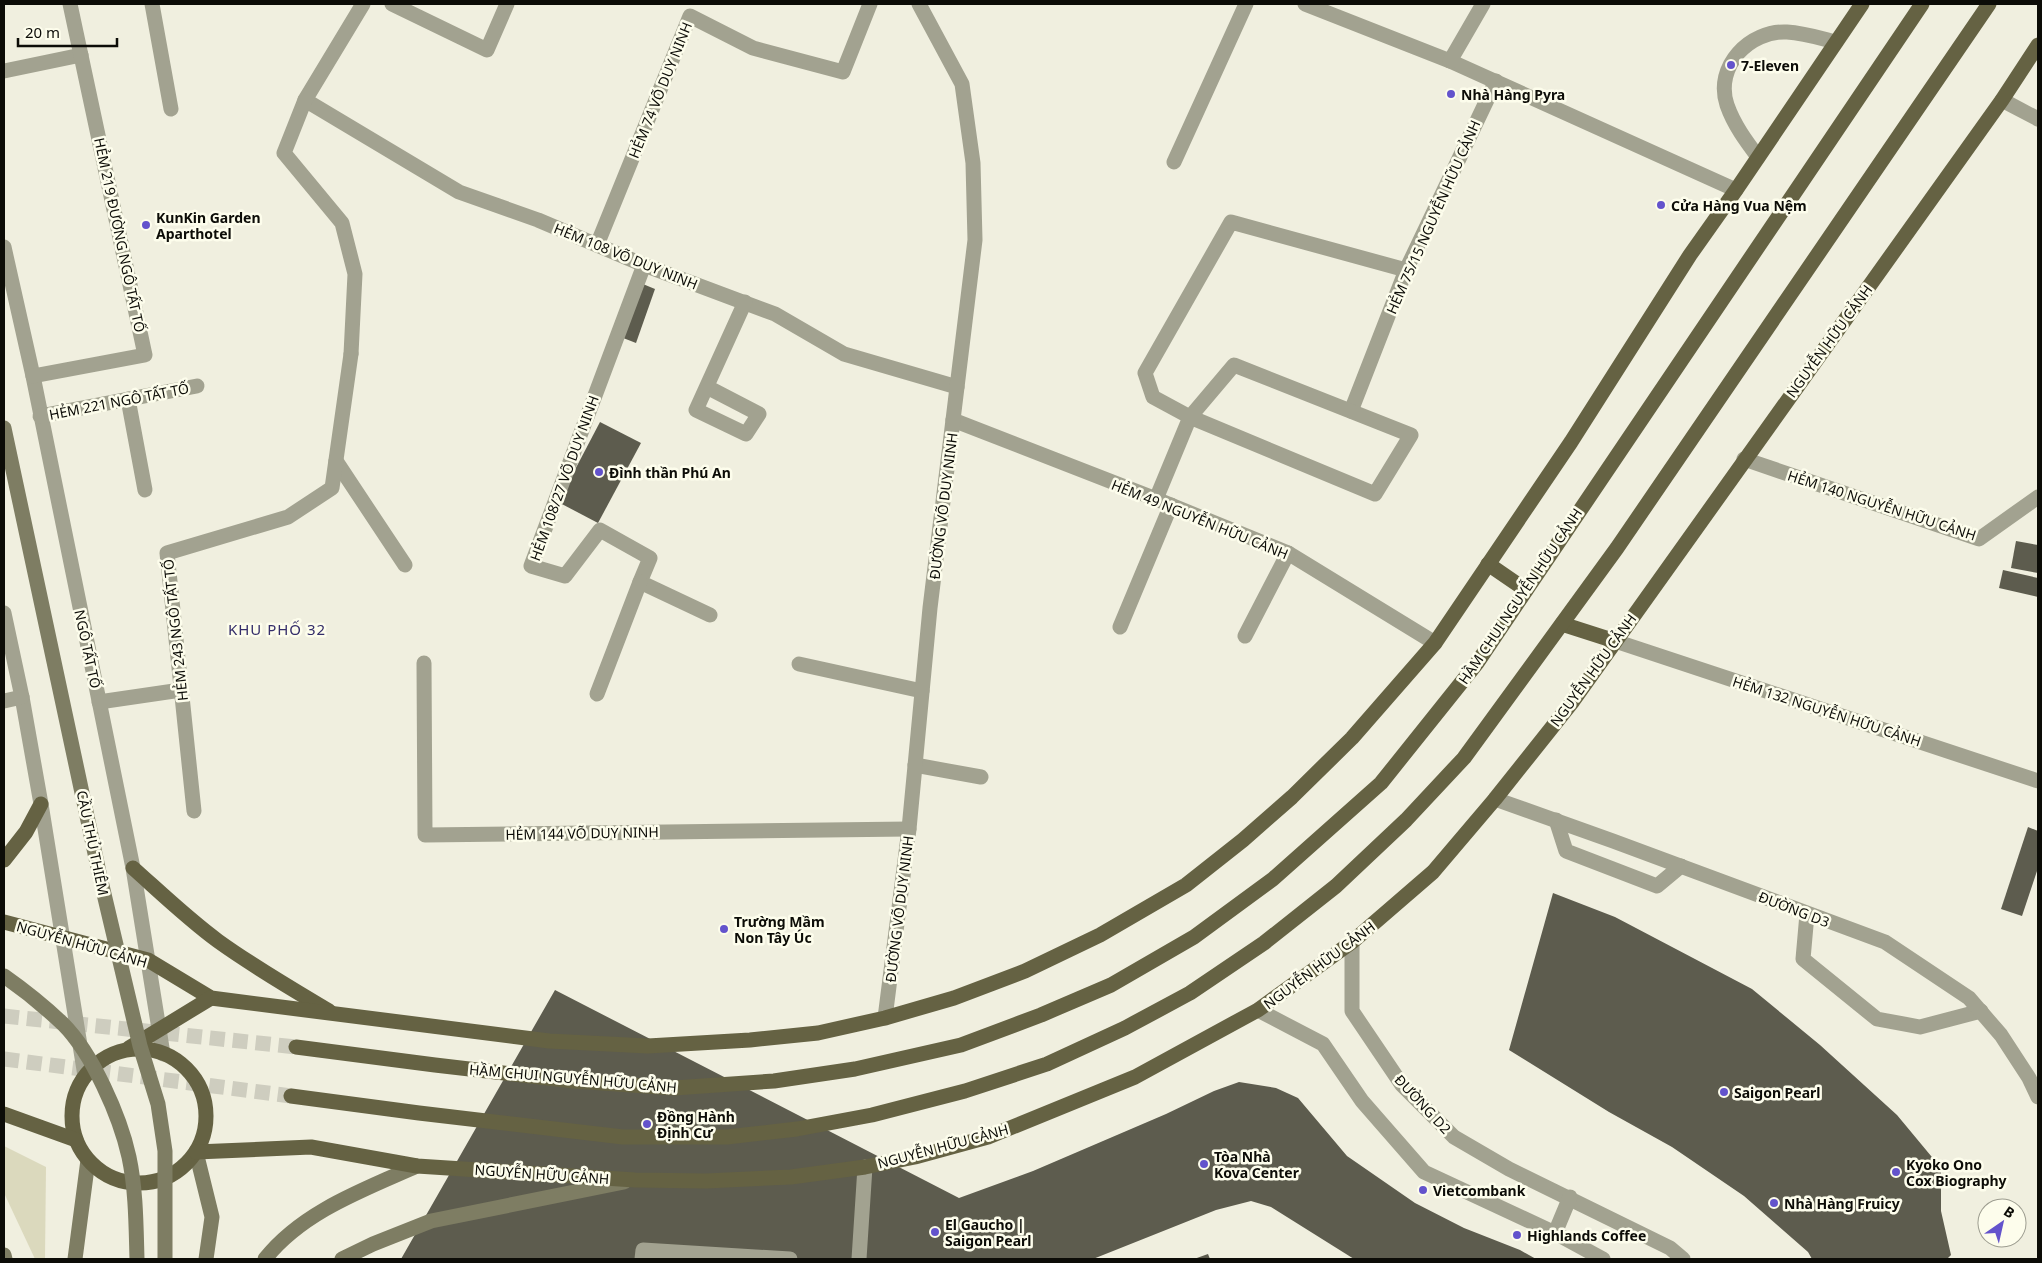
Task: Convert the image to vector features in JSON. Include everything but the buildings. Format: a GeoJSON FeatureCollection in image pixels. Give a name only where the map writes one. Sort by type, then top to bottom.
{"type":"FeatureCollection","features":[{"type":"Feature","properties":{"kind":"main road","name":"NGUYỄN HỮU CẢNH"},"geometry":{"type":"LineString","coordinates":[[4,922],[148,960],[211,998],[549,1041],[648,1046],[750,1040],[818,1033],[885,1018],[954,998],[1025,971],[1100,935],[1186,886],[1243,840],[1292,797],[1352,738],[1435,642],[1571,442],[1690,255],[1862,4]]}},
{"type":"Feature","properties":{"kind":"main road","name":"HẦM CHUI NGUYỄN HỮU CẢNH"},"geometry":{"type":"LineString","coordinates":[[296,1047],[563,1080],[674,1088],[774,1081],[855,1069],[961,1045],[1032,1019],[1111,985],[1194,937],[1273,880],[1381,783],[1477,663],[1922,4]]}},
{"type":"Feature","properties":{"kind":"main road"},"geometry":{"type":"LineString","coordinates":[[291,1096],[623,1137],[727,1137],[797,1129],[872,1115],[965,1091],[1047,1064],[1125,1028],[1190,992],[1264,943],[1336,886],[1406,820],[1464,758],[1617,548],[1989,4]]}},
{"type":"Feature","properties":{"kind":"main road","name":"NGUYỄN HỮU CẢNH"},"geometry":{"type":"LineString","coordinates":[[196,1152],[311,1147],[417,1166],[635,1180],[706,1181],[791,1177],[866,1167],[988,1137],[1037,1118],[1135,1077],[1258,1010],[1352,942],[1433,872],[1495,799],[1573,701],[2002,100],[2038,45]]}},
{"type":"Feature","properties":{"kind":"main road","name":"CẦU THỦ THIÊM"},"geometry":{"type":"LineString","coordinates":[[4,428],[100,877],[140,1046],[158,1104],[164,1151],[165,1259]]}},
{"type":"Feature","properties":{"kind":"main road"},"geometry":{"type":"LineString","coordinates":[[1488,564],[1526,590]]}},
{"type":"Feature","properties":{"kind":"main road"},"geometry":{"type":"LineString","coordinates":[[1562,624],[1615,641]]}},
{"type":"Feature","properties":{"kind":"main road"},"geometry":{"type":"LineString","coordinates":[[4,860],[26,832],[41,804]]}},
{"type":"Feature","properties":{"kind":"main road"},"geometry":{"type":"LineString","coordinates":[[133,868],[177,908],[218,940],[260,969],[335,1014]]}},
{"type":"Feature","properties":{"kind":"main road"},"geometry":{"type":"LineString","coordinates":[[4,976],[19,986],[64,1025],[90,1061],[111,1102],[128,1156],[135,1203],[137,1259]]}},
{"type":"Feature","properties":{"kind":"main road"},"geometry":{"type":"LineString","coordinates":[[122,1052],[144,1050],[163,1054],[180,1064],[194,1078],[203,1095],[206,1114],[204,1134],[196,1152],[184,1167],[167,1178],[148,1183],[126,1182],[105,1174],[88,1160],[76,1140],[72,1118],[75,1096],[85,1076],[101,1061],[122,1052],[211,998]]}},
{"type":"Feature","properties":{"kind":"main road"},"geometry":{"type":"LineString","coordinates":[[4,1114],[76,1140]]}},
{"type":"Feature","properties":{"kind":"main road"},"geometry":{"type":"LineString","coordinates":[[196,1152],[212,1217],[206,1259]]}},
{"type":"Feature","properties":{"kind":"main road"},"geometry":{"type":"LineString","coordinates":[[75,1259],[88,1160]]}},
{"type":"Feature","properties":{"kind":"main road"},"geometry":{"type":"LineString","coordinates":[[265,1259],[302,1224],[351,1195],[417,1166]]}},
{"type":"Feature","properties":{"kind":"main road"},"geometry":{"type":"LineString","coordinates":[[342,1259],[373,1244],[431,1221],[635,1180]]}},
{"type":"Feature","properties":{"kind":"main road"},"geometry":{"type":"LineString","coordinates":[[4,1255],[5,1259]]}},
{"type":"Feature","properties":{"kind":"street","name":"HẺM 219 ĐƯỜNG NGÔ TẤT TỐ"},"geometry":{"type":"LineString","coordinates":[[33,376],[145,355],[70,4]]}},
{"type":"Feature","properties":{"kind":"street"},"geometry":{"type":"LineString","coordinates":[[152,4],[171,109]]}},
{"type":"Feature","properties":{"kind":"street"},"geometry":{"type":"LineString","coordinates":[[304,100],[363,4]]}},
{"type":"Feature","properties":{"kind":"street"},"geometry":{"type":"LineString","coordinates":[[392,4],[487,50],[507,4]]}},
{"type":"Feature","properties":{"kind":"street","name":"HẺM 74 VÕ DUY NINH"},"geometry":{"type":"LineString","coordinates":[[597,245],[690,16],[753,48],[843,72],[870,4]]}},
{"type":"Feature","properties":{"kind":"street","name":"ĐƯỜNG VÕ DUY NINH"},"geometry":{"type":"LineString","coordinates":[[885,1018],[909,829],[931,598],[975,240],[973,163],[962,84],[920,4]]}},
{"type":"Feature","properties":{"kind":"street"},"geometry":{"type":"LineString","coordinates":[[1174,162],[1246,4]]}},
{"type":"Feature","properties":{"kind":"street"},"geometry":{"type":"LineString","coordinates":[[1305,4],[1450,61],[1736,190]]}},
{"type":"Feature","properties":{"kind":"street"},"geometry":{"type":"LineString","coordinates":[[1450,61],[1483,4]]}},
{"type":"Feature","properties":{"kind":"street"},"geometry":{"type":"LineString","coordinates":[[1758,157],[1739,132],[1726,104],[1725,84],[1730,64],[1742,48],[1754,39],[1770,33],[1794,33],[1836,42]]}},
{"type":"Feature","properties":{"kind":"street"},"geometry":{"type":"LineString","coordinates":[[4,71],[81,55]]}},
{"type":"Feature","properties":{"kind":"street","name":"HẺM 75/15 NGUYỄN HỮU CẢNH"},"geometry":{"type":"LineString","coordinates":[[1351,411],[1406,270],[1496,81]]}},
{"type":"Feature","properties":{"kind":"street","name":"HẺM 108 VÕ DUY NINH"},"geometry":{"type":"LineString","coordinates":[[304,100],[459,192],[538,220],[644,264],[775,314],[844,354],[957,387]]}},
{"type":"Feature","properties":{"kind":"street","name":"HẺM 243 NGÔ TẤT TỐ"},"geometry":{"type":"LineString","coordinates":[[194,811],[167,553],[288,517],[332,488],[351,354],[355,274],[342,223],[284,153],[304,100]]}},
{"type":"Feature","properties":{"kind":"street"},"geometry":{"type":"LineString","coordinates":[[2002,100],[2038,118]]}},
{"type":"Feature","properties":{"kind":"street"},"geometry":{"type":"LineString","coordinates":[[1156,499],[1190,417],[1234,365],[1411,435],[1375,494],[1190,417],[1153,397],[1145,374],[1231,222],[1406,270]]}},
{"type":"Feature","properties":{"kind":"street","name":"NGÔ TẤT TỐ"},"geometry":{"type":"LineString","coordinates":[[4,247],[33,376],[133,868],[163,1054]]}},
{"type":"Feature","properties":{"kind":"street","name":"HẺM 108/27 VÕ DUY NINH"},"geometry":{"type":"LineString","coordinates":[[640,582],[650,558],[600,530],[565,576],[531,566],[644,264]]}},
{"type":"Feature","properties":{"kind":"street"},"geometry":{"type":"LineString","coordinates":[[707,387],[745,302]]}},
{"type":"Feature","properties":{"kind":"street","name":"HẺM 221 NGÔ TẤT TỐ"},"geometry":{"type":"LineString","coordinates":[[40,416],[197,386]]}},
{"type":"Feature","properties":{"kind":"street"},"geometry":{"type":"LineString","coordinates":[[128,399],[145,490]]}},
{"type":"Feature","properties":{"kind":"street","name":"HẺM 49 NGUYỄN HỮU CẢNH"},"geometry":{"type":"LineString","coordinates":[[953,420],[1288,553],[1435,642]]}},
{"type":"Feature","properties":{"kind":"street","name":"HẺM 140 NGUYỄN HỮU CẢNH"},"geometry":{"type":"LineString","coordinates":[[1744,460],[1979,539],[2038,498]]}},
{"type":"Feature","properties":{"kind":"street"},"geometry":{"type":"LineString","coordinates":[[336,461],[405,565]]}},
{"type":"Feature","properties":{"kind":"street"},"geometry":{"type":"LineString","coordinates":[[1120,627],[1171,506]]}},
{"type":"Feature","properties":{"kind":"street"},"geometry":{"type":"LineString","coordinates":[[1246,636],[1288,553]]}},
{"type":"Feature","properties":{"kind":"street"},"geometry":{"type":"LineString","coordinates":[[597,694],[640,582],[710,615]]}},
{"type":"Feature","properties":{"kind":"street"},"geometry":{"type":"LineString","coordinates":[[4,613],[22,697],[41,804],[85,1076]]}},
{"type":"Feature","properties":{"kind":"street","name":"HẺM 132 NGUYỄN HỮU CẢNH"},"geometry":{"type":"LineString","coordinates":[[1615,641],[2038,781]]}},
{"type":"Feature","properties":{"kind":"street","name":"HẺM 144 VÕ DUY NINH"},"geometry":{"type":"LineString","coordinates":[[424,663],[425,835],[909,829]]}},
{"type":"Feature","properties":{"kind":"street"},"geometry":{"type":"LineString","coordinates":[[800,664],[922,690]]}},
{"type":"Feature","properties":{"kind":"street"},"geometry":{"type":"LineString","coordinates":[[100,702],[181,690]]}},
{"type":"Feature","properties":{"kind":"street"},"geometry":{"type":"LineString","coordinates":[[4,701],[22,697]]}},
{"type":"Feature","properties":{"kind":"street"},"geometry":{"type":"LineString","coordinates":[[915,765],[981,777]]}},
{"type":"Feature","properties":{"kind":"street","name":"ĐƯỜNG D3"},"geometry":{"type":"LineString","coordinates":[[1495,799],[1884,942],[1969,998],[2001,1035],[2030,1078],[2038,1097]]}},
{"type":"Feature","properties":{"kind":"street"},"geometry":{"type":"LineString","coordinates":[[1556,820],[1566,851],[1657,886],[1681,866]]}},
{"type":"Feature","properties":{"kind":"street"},"geometry":{"type":"LineString","coordinates":[[1806,914],[1803,959],[1877,1018],[1920,1027],[1980,1011]]}},
{"type":"Feature","properties":{"kind":"street","name":"ĐƯỜNG D2"},"geometry":{"type":"LineString","coordinates":[[1352,942],[1352,1011],[1402,1085],[1454,1137],[1509,1169],[1670,1248],[1683,1259]]}},
{"type":"Feature","properties":{"kind":"street"},"geometry":{"type":"LineString","coordinates":[[1258,1010],[1323,1044],[1362,1101],[1424,1172],[1555,1233],[1603,1259]]}},
{"type":"Feature","properties":{"kind":"street"},"geometry":{"type":"LineString","coordinates":[[860,1259],[866,1167]]}},
{"type":"Feature","properties":{"kind":"street"},"geometry":{"type":"LineString","coordinates":[[1555,1233],[1570,1198]]}},
{"type":"Feature","properties":{"kind":"street"},"geometry":{"type":"LineString","coordinates":[[642,1259],[643,1250],[790,1259]]}},
{"type":"Feature","properties":{"kind":"shaded area"},"geometry":{"type":"Polygon","coordinates":[[[4,1146],[46,1167],[45,1259],[35,1259],[4,1193],[4,1146]]]}},
{"type":"Feature","properties":{"kind":"tunnel"},"geometry":{"type":"LineString","coordinates":[[4,1016],[296,1047]]}},
{"type":"Feature","properties":{"kind":"tunnel"},"geometry":{"type":"LineString","coordinates":[[4,1059],[291,1096]]}},
{"type":"Feature","properties":{"kind":"place","name":"7-Eleven"},"geometry":{"type":"Point","coordinates":[1731,65]}},
{"type":"Feature","properties":{"kind":"place","name":"Nhà Hàng Pyra"},"geometry":{"type":"Point","coordinates":[1451,94]}},
{"type":"Feature","properties":{"kind":"place","name":"Cửa Hàng Vua Nệm"},"geometry":{"type":"Point","coordinates":[1661,205]}},
{"type":"Feature","properties":{"kind":"place","name":"KunKin Garden Aparthotel"},"geometry":{"type":"Point","coordinates":[146,225]}},
{"type":"Feature","properties":{"kind":"place","name":"Đình thần Phú An"},"geometry":{"type":"Point","coordinates":[599,472]}},
{"type":"Feature","properties":{"kind":"place","name":"Trường Mầm Non Tây Úc"},"geometry":{"type":"Point","coordinates":[724,929]}},
{"type":"Feature","properties":{"kind":"place","name":"Saigon Pearl"},"geometry":{"type":"Point","coordinates":[1724,1092]}},
{"type":"Feature","properties":{"kind":"place","name":"Đồng Hành Định Cư"},"geometry":{"type":"Point","coordinates":[647,1124]}},
{"type":"Feature","properties":{"kind":"place","name":"Tòa Nhà Kova Center"},"geometry":{"type":"Point","coordinates":[1204,1164]}},
{"type":"Feature","properties":{"kind":"place","name":"Kyoko Ono Cox Biography"},"geometry":{"type":"Point","coordinates":[1896,1172]}},
{"type":"Feature","properties":{"kind":"place","name":"Vietcombank"},"geometry":{"type":"Point","coordinates":[1423,1190]}},
{"type":"Feature","properties":{"kind":"place","name":"Nhà Hàng Fruicy"},"geometry":{"type":"Point","coordinates":[1774,1203]}},
{"type":"Feature","properties":{"kind":"place","name":"El Gaucho | Saigon Pearl"},"geometry":{"type":"Point","coordinates":[935,1232]}},
{"type":"Feature","properties":{"kind":"place","name":"Highlands Coffee"},"geometry":{"type":"Point","coordinates":[1517,1235]}},
{"type":"Feature","properties":{"kind":"district","name":"KHU PHỐ 32"},"geometry":{"type":"Point","coordinates":[277,629]}}]}
